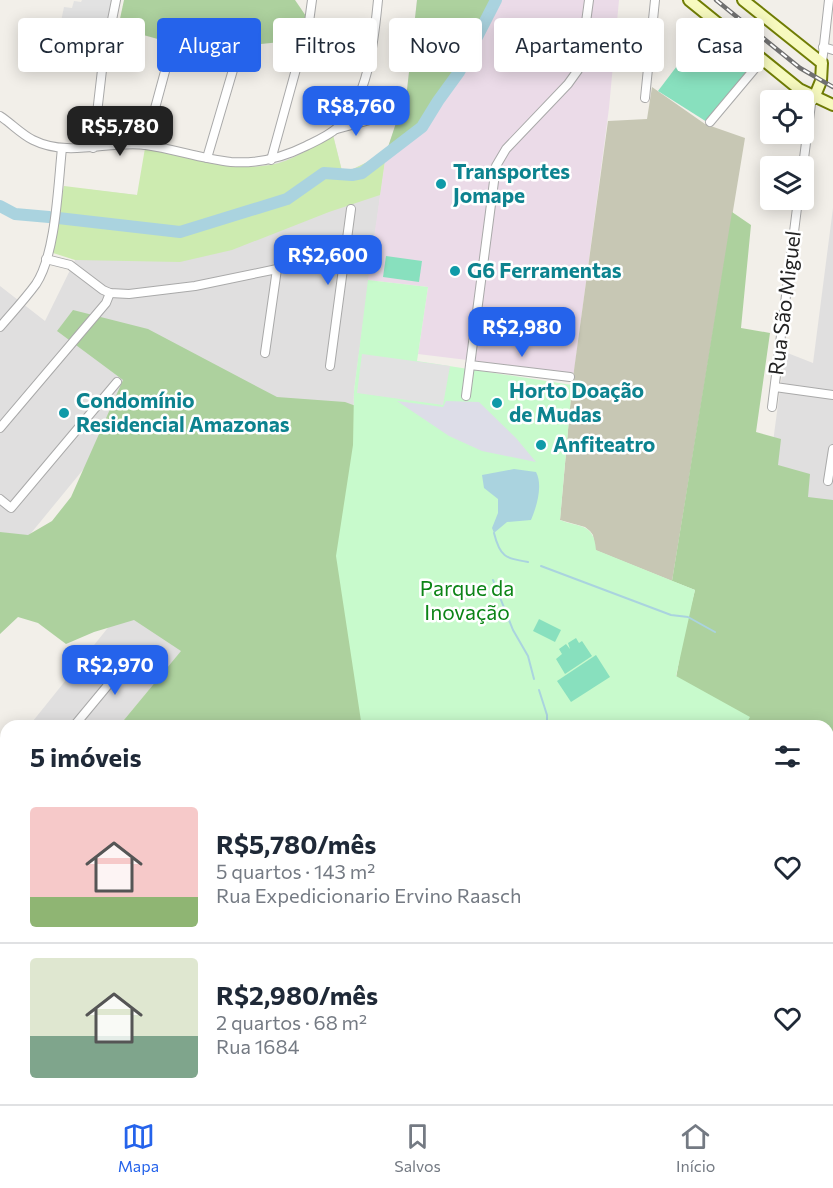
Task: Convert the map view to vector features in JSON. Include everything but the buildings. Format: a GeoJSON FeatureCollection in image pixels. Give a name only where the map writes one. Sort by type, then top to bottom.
{"type":"FeatureCollection","features":[{"type":"Feature","properties":{"kind":"street"},"geometry":{"type":"LineString","coordinates":[[93,148],[102,70],[116,0]]}},
{"type":"Feature","properties":{"kind":"street"},"geometry":{"type":"LineString","coordinates":[[271,160],[309,22],[312,0]]}},
{"type":"Feature","properties":{"kind":"street"},"geometry":{"type":"LineString","coordinates":[[336,129],[353,105],[368,68],[375,37],[378,0]]}},
{"type":"Feature","properties":{"kind":"street"},"geometry":{"type":"LineString","coordinates":[[466,396],[496,166],[506,149],[568,84],[578,70],[589,0]]}},
{"type":"Feature","properties":{"kind":"street"},"geometry":{"type":"LineString","coordinates":[[645,98],[655,0]]}},
{"type":"Feature","properties":{"kind":"street"},"geometry":{"type":"LineString","coordinates":[[689,0],[711,18]]}},
{"type":"Feature","properties":{"kind":"street"},"geometry":{"type":"LineString","coordinates":[[743,0],[822,63]]}},
{"type":"Feature","properties":{"kind":"street"},"geometry":{"type":"LineString","coordinates":[[829,0],[830,24],[824,47],[820,81],[814,98],[833,105]]}},
{"type":"Feature","properties":{"kind":"street"},"geometry":{"type":"LineString","coordinates":[[824,47],[833,50]]}},
{"type":"Feature","properties":{"kind":"street"},"geometry":{"type":"LineString","coordinates":[[764,62],[801,90]]}},
{"type":"Feature","properties":{"kind":"street"},"geometry":{"type":"LineString","coordinates":[[145,145],[165,72]]}},
{"type":"Feature","properties":{"kind":"street"},"geometry":{"type":"LineString","coordinates":[[207,158],[232,72]]}},
{"type":"Feature","properties":{"kind":"street"},"geometry":{"type":"LineString","coordinates":[[710,122],[752,72]]}},
{"type":"Feature","properties":{"kind":"street"},"geometry":{"type":"LineString","coordinates":[[0,116],[32,140],[62,148],[93,148],[120,144],[145,145],[231,162],[271,160],[297,151],[336,129],[370,120]]}},
{"type":"Feature","properties":{"kind":"street"},"geometry":{"type":"LineString","coordinates":[[0,327],[36,284],[46,259],[53,225],[62,148]]}},
{"type":"Feature","properties":{"kind":"street"},"geometry":{"type":"LineString","coordinates":[[330,366],[351,209]]}},
{"type":"Feature","properties":{"kind":"street","name":"Rua São Miguel"},"geometry":{"type":"LineString","coordinates":[[772,407],[797,210]]}},
{"type":"Feature","properties":{"kind":"street"},"geometry":{"type":"LineString","coordinates":[[46,259],[70,265],[110,293],[129,294],[195,286],[277,269],[346,244]]}},
{"type":"Feature","properties":{"kind":"street"},"geometry":{"type":"LineString","coordinates":[[265,353],[277,269]]}},
{"type":"Feature","properties":{"kind":"street"},"geometry":{"type":"LineString","coordinates":[[0,428],[106,303],[110,293]]}},
{"type":"Feature","properties":{"kind":"street"},"geometry":{"type":"LineString","coordinates":[[470,365],[570,377]]}},
{"type":"Feature","properties":{"kind":"street"},"geometry":{"type":"LineString","coordinates":[[0,499],[11,508],[117,382]]}},
{"type":"Feature","properties":{"kind":"street"},"geometry":{"type":"LineString","coordinates":[[775,387],[833,395]]}},
{"type":"Feature","properties":{"kind":"street"},"geometry":{"type":"LineString","coordinates":[[828,481],[833,449]]}},
{"type":"Feature","properties":{"kind":"street"},"geometry":{"type":"LineString","coordinates":[[79,720],[137,650]]}},
{"type":"Feature","properties":{"kind":"shaded area"},"geometry":{"type":"Polygon","coordinates":[[[82,0],[112,0],[108,18],[62,18],[64,7],[72,8],[74,1],[81,2],[82,0]]]}},
{"type":"Feature","properties":{"kind":"shaded area"},"geometry":{"type":"Polygon","coordinates":[[[417,0],[619,0],[617,18],[494,18],[494,72],[612,72],[574,373],[418,354],[428,287],[368,280],[386,153],[407,90],[409,72],[482,72],[482,18],[415,18],[417,0]]]}},
{"type":"Feature","properties":{"kind":"shaded area"},"geometry":{"type":"Polygon","coordinates":[[[652,87],[705,124],[745,138],[672,581],[595,550],[593,535],[590,531],[585,527],[560,520],[572,385],[608,121],[647,119],[652,87]]]}},
{"type":"Feature","properties":{"kind":"shaded area"},"geometry":{"type":"Polygon","coordinates":[[[333,135],[342,171],[353,169],[386,153],[354,391],[353,445],[124,720],[34,720],[233,472],[141,399],[0,571],[0,286],[45,321],[75,260],[85,189],[137,195],[253,167],[271,165],[294,157],[333,135]]]}},
{"type":"Feature","properties":{"kind":"shaded area"},"geometry":{"type":"Polygon","coordinates":[[[833,208],[833,720],[824,720],[751,607],[785,352],[813,363],[833,208]]]}},
{"type":"Feature","properties":{"kind":"shaded area"},"geometry":{"type":"Polygon","coordinates":[[[362,354],[450,366],[443,405],[357,393],[362,354]]]}},
{"type":"Feature","properties":{"kind":"shaded area"},"geometry":{"type":"Polygon","coordinates":[[[397,401],[443,407],[446,401],[479,402],[516,438],[536,462],[482,451],[449,436],[397,401]]]}},
{"type":"Feature","properties":{"kind":"green space"},"geometry":{"type":"Polygon","coordinates":[[[124,0],[295,0],[307,18],[273,18],[273,43],[261,44],[261,18],[157,18],[157,39],[145,35],[145,18],[120,18],[124,0]]]}},
{"type":"Feature","properties":{"kind":"green space"},"geometry":{"type":"Polygon","coordinates":[[[417,0],[496,0],[482,27],[482,18],[415,18],[417,0]]]}},
{"type":"Feature","properties":{"kind":"green space"},"geometry":{"type":"Polygon","coordinates":[[[676,67],[676,72],[746,72],[707,122],[658,91],[676,67]]]}},
{"type":"Feature","properties":{"kind":"green space"},"geometry":{"type":"Polygon","coordinates":[[[409,72],[459,72],[422,127],[386,153],[407,90],[409,72]]]}},
{"type":"Feature","properties":{"kind":"green space"},"geometry":{"type":"Polygon","coordinates":[[[333,135],[342,171],[353,169],[386,153],[380,195],[329,212],[232,250],[180,262],[75,260],[50,252],[64,186],[137,195],[145,148],[224,165],[255,167],[286,161],[333,135]]]}},
{"type":"Feature","properties":{"kind":"green space"},"geometry":{"type":"Polygon","coordinates":[[[732,212],[751,225],[741,328],[770,333],[756,432],[781,439],[778,465],[810,474],[808,497],[833,500],[833,720],[660,720],[671,708],[683,637],[695,590],[672,581],[732,212]]]}},
{"type":"Feature","properties":{"kind":"green space"},"geometry":{"type":"Polygon","coordinates":[[[386,256],[422,261],[419,282],[383,277],[386,256]]]}},
{"type":"Feature","properties":{"kind":"green space","name":"Parque da Inovação"},"geometry":{"type":"Polygon","coordinates":[[[368,280],[428,287],[417,361],[572,385],[560,520],[589,530],[595,541],[596,550],[695,590],[676,676],[750,717],[748,720],[361,720],[336,556],[353,445],[354,391],[368,280]]]}},
{"type":"Feature","properties":{"kind":"green space"},"geometry":{"type":"Polygon","coordinates":[[[73,310],[148,329],[277,397],[345,402],[394,420],[532,720],[124,720],[181,651],[134,620],[94,632],[66,644],[38,623],[18,617],[0,634],[0,532],[28,535],[52,521],[71,497],[123,380],[57,331],[73,310]]]}},
{"type":"Feature","properties":{"kind":"green space"},"geometry":{"type":"Polygon","coordinates":[[[539,619],[561,630],[555,642],[533,631],[539,619]]]}},
{"type":"Feature","properties":{"kind":"green space"},"geometry":{"type":"Polygon","coordinates":[[[576,638],[579,643],[582,641],[592,656],[565,674],[556,659],[562,654],[559,649],[566,644],[570,649],[568,643],[576,638]]]}},
{"type":"Feature","properties":{"kind":"green space"},"geometry":{"type":"Polygon","coordinates":[[[596,655],[610,677],[571,702],[557,681],[596,655]]]}},
{"type":"Feature","properties":{"kind":"water"},"geometry":{"type":"Polygon","coordinates":[[[514,469],[536,472],[539,489],[535,508],[531,520],[507,522],[494,533],[492,528],[498,513],[498,499],[484,488],[482,475],[514,469]]]}},
{"type":"Feature","properties":{"kind":"waterway"},"geometry":{"type":"LineString","coordinates":[[58,218],[180,232],[287,199],[324,173],[352,175],[362,173],[422,127],[459,72],[496,0]]}},
{"type":"Feature","properties":{"kind":"waterway"},"geometry":{"type":"LineString","coordinates":[[0,206],[15,214],[49,217]]}},
{"type":"Feature","properties":{"kind":"waterway"},"geometry":{"type":"LineString","coordinates":[[494,533],[501,552],[514,559],[528,562]]}},
{"type":"Feature","properties":{"kind":"waterway"},"geometry":{"type":"LineString","coordinates":[[541,566],[671,615],[688,617],[715,632]]}},
{"type":"Feature","properties":{"kind":"waterway"},"geometry":{"type":"LineString","coordinates":[[493,580],[513,630],[528,656],[534,679]]}},
{"type":"Feature","properties":{"kind":"waterway"},"geometry":{"type":"LineString","coordinates":[[539,690],[547,720]]}},
{"type":"Feature","properties":{"kind":"railway"},"geometry":{"type":"LineString","coordinates":[[716,0],[800,68],[833,87]]}},
{"type":"Feature","properties":{"kind":"place","name":"Transportes Jomape"},"geometry":{"type":"Point","coordinates":[441,184]}},
{"type":"Feature","properties":{"kind":"place","name":"G6 Ferramentas"},"geometry":{"type":"Point","coordinates":[455,271]}},
{"type":"Feature","properties":{"kind":"place","name":"Horto Doação de Mudas"},"geometry":{"type":"Point","coordinates":[497,403]}},
{"type":"Feature","properties":{"kind":"place","name":"Condomínio Residencial Amazonas"},"geometry":{"type":"Point","coordinates":[64,413]}},
{"type":"Feature","properties":{"kind":"place","name":"Anfiteatro"},"geometry":{"type":"Point","coordinates":[541,445]}}]}
